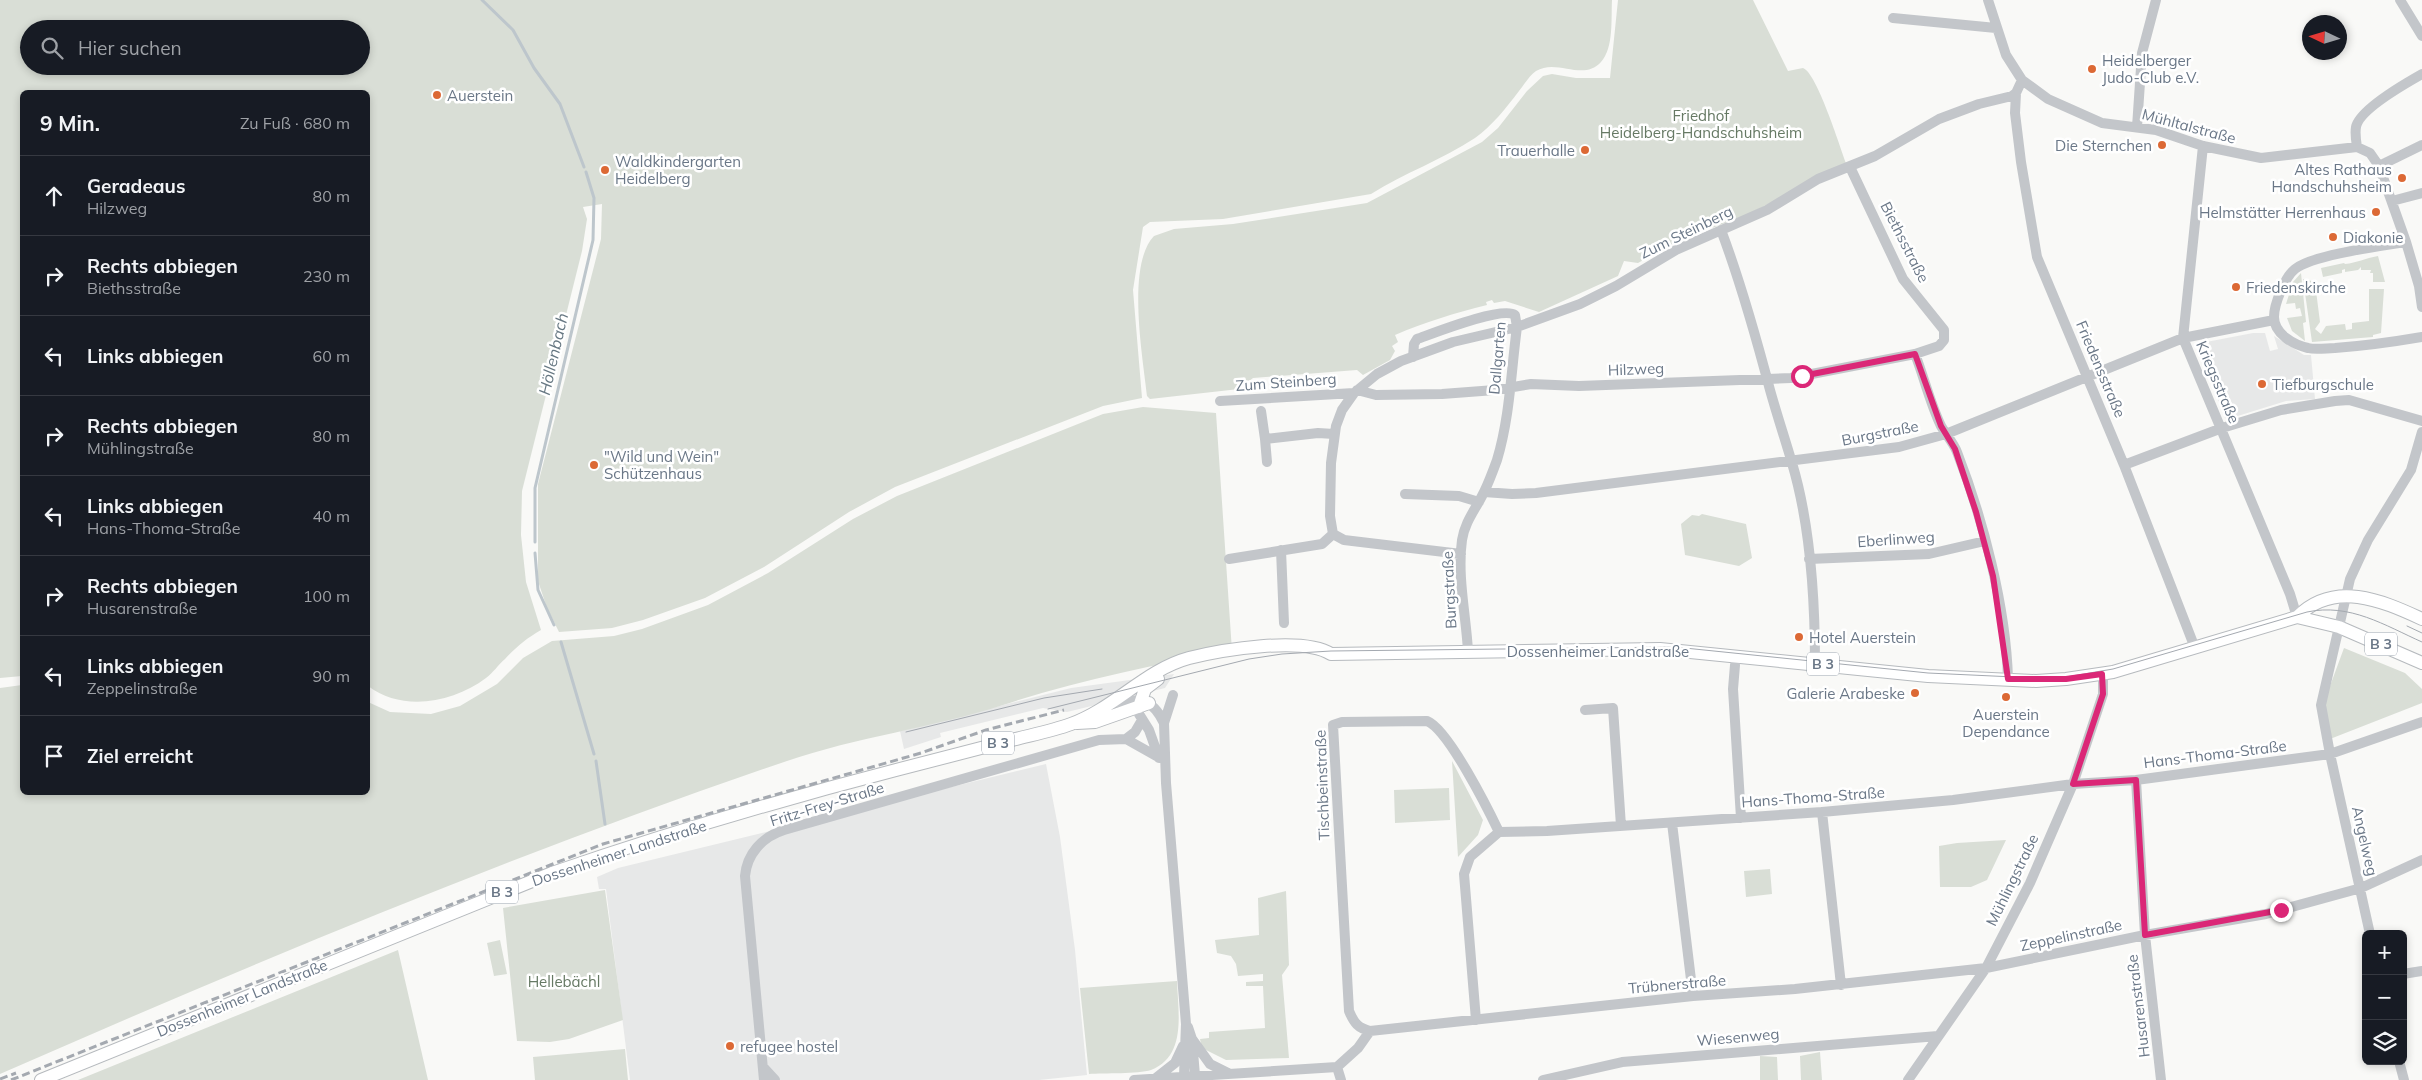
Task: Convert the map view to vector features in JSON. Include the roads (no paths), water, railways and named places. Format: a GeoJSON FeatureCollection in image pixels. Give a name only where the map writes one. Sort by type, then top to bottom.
{"type":"FeatureCollection","features":[{"type":"Feature","properties":{"kind":"main road","name":"B 3"},"geometry":{"type":"LineString","coordinates":[[2297,617],[2314,603],[2345,596],[2376,599],[2422,618]]}},
{"type":"Feature","properties":{"kind":"main road","name":"B 3"},"geometry":{"type":"LineString","coordinates":[[2297,617],[2339,627],[2422,663]]}},
{"type":"Feature","properties":{"kind":"main road","name":"Dossenheimer Landstraße"},"geometry":{"type":"LineString","coordinates":[[1072,724],[1111,703],[1162,668],[1192,657],[1261,646],[1312,647],[1331,654],[1660,649],[1928,676],[2066,679],[2102,674],[2297,617]]}},
{"type":"Feature","properties":{"kind":"main road","name":"Dossenheimer Landstraße"},"geometry":{"type":"LineString","coordinates":[[41,1080],[461,908],[622,849],[893,770],[1072,724],[1094,722],[1143,703],[1148,686],[1180,668],[1192,657]]}},
{"type":"Feature","properties":{"kind":"street","name":"Mühltalstraße"},"geometry":{"type":"LineString","coordinates":[[1988,0],[2006,55],[2022,80],[2052,102],[2102,123],[2165,132],[2203,146],[2261,158],[2357,147]]}},
{"type":"Feature","properties":{"kind":"street"},"geometry":{"type":"LineString","coordinates":[[2137,127],[2142,53],[2156,0]]}},
{"type":"Feature","properties":{"kind":"street"},"geometry":{"type":"LineString","coordinates":[[2400,0],[2422,36]]}},
{"type":"Feature","properties":{"kind":"street"},"geometry":{"type":"LineString","coordinates":[[1893,18],[1996,28]]}},
{"type":"Feature","properties":{"kind":"street"},"geometry":{"type":"LineString","coordinates":[[2422,74],[2398,88],[2366,113],[2356,126],[2357,147],[2370,153],[2379,166],[2392,201],[2420,286],[2422,307]]}},
{"type":"Feature","properties":{"kind":"street"},"geometry":{"type":"LineString","coordinates":[[2016,93],[2022,80]]}},
{"type":"Feature","properties":{"kind":"street","name":"Zum Steinberg"},"geometry":{"type":"LineString","coordinates":[[1333,534],[1330,516],[1334,434],[1342,410],[1355,392],[1381,372],[1413,357],[1453,342],[1517,327],[1592,298],[1676,250],[1767,210],[1818,179],[1850,167],[1952,113],[2009,97],[2016,93]]}},
{"type":"Feature","properties":{"kind":"street","name":"Friedensstraße"},"geometry":{"type":"LineString","coordinates":[[2016,93],[2021,162],[2037,257],[2124,465],[2195,648]]}},
{"type":"Feature","properties":{"kind":"street"},"geometry":{"type":"LineString","coordinates":[[2379,166],[2422,145]]}},
{"type":"Feature","properties":{"kind":"street","name":"Kriegsstraße"},"geometry":{"type":"LineString","coordinates":[[2203,146],[2183,338],[2291,596],[2297,617]]}},
{"type":"Feature","properties":{"kind":"street","name":"Biethsstraße"},"geometry":{"type":"LineString","coordinates":[[1850,167],[1903,279],[1944,330],[1944,340],[1939,346],[1915,354]]}},
{"type":"Feature","properties":{"kind":"street"},"geometry":{"type":"LineString","coordinates":[[2392,201],[2422,193]]}},
{"type":"Feature","properties":{"kind":"street"},"geometry":{"type":"LineString","coordinates":[[1721,230],[1734,263],[1792,462],[1809,559],[1815,632],[1815,664]]}},
{"type":"Feature","properties":{"kind":"street"},"geometry":{"type":"LineString","coordinates":[[2406,242],[2327,257],[2298,266],[2288,277],[2275,311],[2274,320],[2277,328],[2288,340],[2310,349],[2400,341],[2422,337]]}},
{"type":"Feature","properties":{"kind":"street","name":"Dallgarten"},"geometry":{"type":"LineString","coordinates":[[1413,357],[1414,344],[1417,339],[1486,317],[1506,312],[1514,313],[1517,319],[1517,327],[1501,446],[1484,492]]}},
{"type":"Feature","properties":{"kind":"street","name":"Burgstraße"},"geometry":{"type":"LineString","coordinates":[[1468,651],[1461,554],[1467,522],[1484,492],[1536,493],[1885,450],[1946,434],[2183,338],[2274,320]]}},
{"type":"Feature","properties":{"kind":"street"},"geometry":{"type":"LineString","coordinates":[[1915,354],[1946,434],[1955,449],[1965,475],[1985,541],[1999,610],[2008,679]]}},
{"type":"Feature","properties":{"kind":"street","name":"Hilzweg"},"geometry":{"type":"LineString","coordinates":[[1355,392],[1386,395],[1442,394],[1510,388],[1531,384],[1579,386],[1768,379],[1807,375],[1915,354]]}},
{"type":"Feature","properties":{"kind":"street","name":"Zum Steinberg"},"geometry":{"type":"LineString","coordinates":[[1220,401],[1355,392]]}},
{"type":"Feature","properties":{"kind":"street"},"geometry":{"type":"LineString","coordinates":[[2124,465],[2222,428],[2281,410],[2342,400],[2422,421]]}},
{"type":"Feature","properties":{"kind":"street","name":"Zum Steinberg"},"geometry":{"type":"LineString","coordinates":[[1261,411],[1267,462]]}},
{"type":"Feature","properties":{"kind":"street"},"geometry":{"type":"LineString","coordinates":[[1264,440],[1318,433],[1334,434]]}},
{"type":"Feature","properties":{"kind":"street"},"geometry":{"type":"LineString","coordinates":[[2339,627],[2345,596],[2356,562],[2410,470],[2422,436]]}},
{"type":"Feature","properties":{"kind":"street"},"geometry":{"type":"LineString","coordinates":[[1405,494],[1459,496],[1479,502]]}},
{"type":"Feature","properties":{"kind":"street"},"geometry":{"type":"LineString","coordinates":[[1229,559],[1322,544],[1333,534],[1344,540],[1461,554]]}},
{"type":"Feature","properties":{"kind":"street","name":"Eberlinweg"},"geometry":{"type":"LineString","coordinates":[[1809,559],[1929,554],[1985,541]]}},
{"type":"Feature","properties":{"kind":"street"},"geometry":{"type":"LineString","coordinates":[[1281,550],[1284,623]]}},
{"type":"Feature","properties":{"kind":"street","name":"Angelweg"},"geometry":{"type":"LineString","coordinates":[[2339,627],[2322,705],[2330,754],[2369,930]]}},
{"type":"Feature","properties":{"kind":"street"},"geometry":{"type":"LineString","coordinates":[[1735,665],[1733,689],[1741,818]]}},
{"type":"Feature","properties":{"kind":"street","name":"Mühlingstraße"},"geometry":{"type":"LineString","coordinates":[[1908,1080],[1986,968],[2030,883],[2073,784],[2103,694],[2102,674]]}},
{"type":"Feature","properties":{"kind":"street"},"geometry":{"type":"LineString","coordinates":[[1173,695],[1164,724],[1166,783],[1186,1024],[1195,1076]]}},
{"type":"Feature","properties":{"kind":"street","name":"Dossenheimer Landstraße"},"geometry":{"type":"LineString","coordinates":[[1111,703],[1143,703]]}},
{"type":"Feature","properties":{"kind":"street"},"geometry":{"type":"LineString","coordinates":[[1158,757],[1126,739],[1135,732],[1142,720],[1143,703],[1158,711],[1164,724]]}},
{"type":"Feature","properties":{"kind":"street"},"geometry":{"type":"LineString","coordinates":[[1585,710],[1613,708],[1620,826]]}},
{"type":"Feature","properties":{"kind":"street"},"geometry":{"type":"LineString","coordinates":[[1142,720],[1149,730],[1166,783]]}},
{"type":"Feature","properties":{"kind":"street","name":"Tischbeinstraße"},"geometry":{"type":"LineString","coordinates":[[1370,1031],[1361,1029],[1354,1022],[1349,1011],[1333,725],[1337,722],[1427,721],[1432,723],[1444,736],[1464,768],[1498,832]]}},
{"type":"Feature","properties":{"kind":"street","name":"Hans-Thoma-Straße"},"geometry":{"type":"LineString","coordinates":[[1498,832],[1547,831],[1822,812],[1953,800],[2073,784],[2136,780],[2330,754],[2422,722]]}},
{"type":"Feature","properties":{"kind":"street","name":"Fritz-Frey-Straße"},"geometry":{"type":"LineString","coordinates":[[764,1080],[745,876],[746,865],[752,851],[763,841],[784,830],[1099,740],[1126,739]]}},
{"type":"Feature","properties":{"kind":"street","name":"Husarenstraße"},"geometry":{"type":"LineString","coordinates":[[2136,780],[2145,935],[2161,1080]]}},
{"type":"Feature","properties":{"kind":"street"},"geometry":{"type":"LineString","coordinates":[[1822,812],[1841,985]]}},
{"type":"Feature","properties":{"kind":"street"},"geometry":{"type":"LineString","coordinates":[[1672,823],[1693,996]]}},
{"type":"Feature","properties":{"kind":"street"},"geometry":{"type":"LineString","coordinates":[[1476,1020],[1464,874],[1470,857],[1498,832]]}},
{"type":"Feature","properties":{"kind":"street","name":"Zeppelinstraße"},"geometry":{"type":"LineString","coordinates":[[1986,968],[2145,935],[2266,914],[2361,888],[2422,860]]}},
{"type":"Feature","properties":{"kind":"street","name":"Trübnerstraße"},"geometry":{"type":"LineString","coordinates":[[1370,1031],[1693,996],[1841,985],[1986,968]]}},
{"type":"Feature","properties":{"kind":"street"},"geometry":{"type":"LineString","coordinates":[[2407,973],[2422,971]]}},
{"type":"Feature","properties":{"kind":"street"},"geometry":{"type":"LineString","coordinates":[[1134,1080],[1337,1067],[1358,1048],[1370,1031]]}},
{"type":"Feature","properties":{"kind":"street","name":"Wiesenweg"},"geometry":{"type":"LineString","coordinates":[[1543,1080],[1622,1062],[1938,1036]]}},
{"type":"Feature","properties":{"kind":"street"},"geometry":{"type":"LineString","coordinates":[[1188,1041],[1210,1064],[1229,1073]]}},
{"type":"Feature","properties":{"kind":"street"},"geometry":{"type":"LineString","coordinates":[[1184,1076],[1188,1041]]}},
{"type":"Feature","properties":{"kind":"street"},"geometry":{"type":"LineString","coordinates":[[1156,1078],[1175,1063],[1188,1041]]}},
{"type":"Feature","properties":{"kind":"street"},"geometry":{"type":"LineString","coordinates":[[2401,1065],[2404,1080]]}},
{"type":"Feature","properties":{"kind":"street"},"geometry":{"type":"LineString","coordinates":[[763,1067],[775,1080]]}},
{"type":"Feature","properties":{"kind":"street"},"geometry":{"type":"LineString","coordinates":[[1337,1067],[1341,1080]]}},
{"type":"Feature","properties":{"kind":"waterway","name":"Höllenbach"},"geometry":{"type":"LineString","coordinates":[[482,0],[513,30],[534,68],[560,104],[584,167]]}},
{"type":"Feature","properties":{"kind":"waterway","name":"Höllenbach"},"geometry":{"type":"LineString","coordinates":[[535,542],[535,488],[593,240],[594,198],[586,172]]}},
{"type":"Feature","properties":{"kind":"waterway","name":"Höllenbach"},"geometry":{"type":"LineString","coordinates":[[535,553],[538,590],[554,625]]}},
{"type":"Feature","properties":{"kind":"waterway","name":"Höllenbach"},"geometry":{"type":"LineString","coordinates":[[561,642],[594,754]]}},
{"type":"Feature","properties":{"kind":"waterway","name":"Höllenbach"},"geometry":{"type":"LineString","coordinates":[[596,761],[605,824]]}},
{"type":"Feature","properties":{"kind":"tram line"},"geometry":{"type":"LineString","coordinates":[[1048,709],[1249,659],[1282,654],[1331,651],[1675,647],[1928,673],[2036,678],[2066,677],[2113,669],[2307,612],[2323,610],[2338,610],[2366,617],[2422,642]]}},
{"type":"Feature","properties":{"kind":"tram line"},"geometry":{"type":"LineString","coordinates":[[2407,626],[2422,633]]}},
{"type":"Feature","properties":{"kind":"tram line"},"geometry":{"type":"LineString","coordinates":[[906,732],[1044,698],[1102,689]]}},
{"type":"Feature","properties":{"kind":"railway"},"geometry":{"type":"LineString","coordinates":[[11,1080],[603,844],[921,753],[986,730],[1064,710]]}},
{"type":"Feature","properties":{"kind":"railway"},"geometry":{"type":"LineString","coordinates":[[0,1079],[16,1073]]}},
{"type":"Feature","properties":{"kind":"place","name":"Heidelberger Judo-Club e.V."},"geometry":{"type":"Point","coordinates":[2092,69]}},
{"type":"Feature","properties":{"kind":"place","name":"Auerstein"},"geometry":{"type":"Point","coordinates":[437,95]}},
{"type":"Feature","properties":{"kind":"place","name":"Die Sternchen"},"geometry":{"type":"Point","coordinates":[2162,145]}},
{"type":"Feature","properties":{"kind":"place","name":"Trauerhalle"},"geometry":{"type":"Point","coordinates":[1585,150]}},
{"type":"Feature","properties":{"kind":"place","name":"Waldkindergarten Heidelberg"},"geometry":{"type":"Point","coordinates":[605,170]}},
{"type":"Feature","properties":{"kind":"place","name":"Altes Rathaus Handschuhsheim"},"geometry":{"type":"Point","coordinates":[2402,178]}},
{"type":"Feature","properties":{"kind":"place","name":"Helmstätter Herrenhaus"},"geometry":{"type":"Point","coordinates":[2376,212]}},
{"type":"Feature","properties":{"kind":"place","name":"Diakonie"},"geometry":{"type":"Point","coordinates":[2333,237]}},
{"type":"Feature","properties":{"kind":"place","name":"Friedenskirche"},"geometry":{"type":"Point","coordinates":[2236,287]}},
{"type":"Feature","properties":{"kind":"place","name":"Tiefburgschule"},"geometry":{"type":"Point","coordinates":[2262,384]}},
{"type":"Feature","properties":{"kind":"place","name":"\"Wild und Wein\" Schützenhaus"},"geometry":{"type":"Point","coordinates":[594,465]}},
{"type":"Feature","properties":{"kind":"place","name":"Hotel Auerstein"},"geometry":{"type":"Point","coordinates":[1799,637]}},
{"type":"Feature","properties":{"kind":"place","name":"Galerie Arabeske"},"geometry":{"type":"Point","coordinates":[1915,693]}},
{"type":"Feature","properties":{"kind":"place","name":"Auerstein Dependance"},"geometry":{"type":"Point","coordinates":[2006,697]}},
{"type":"Feature","properties":{"kind":"place","name":"refugee hostel"},"geometry":{"type":"Point","coordinates":[730,1046]}},
{"type":"Feature","properties":{"kind":"park label","name":"Friedhof Heidelberg-Handschuhsheim"},"geometry":{"type":"Point","coordinates":[1701,124]}},
{"type":"Feature","properties":{"kind":"park label","name":"Hellebächl"},"geometry":{"type":"Point","coordinates":[564,981]}}]}
